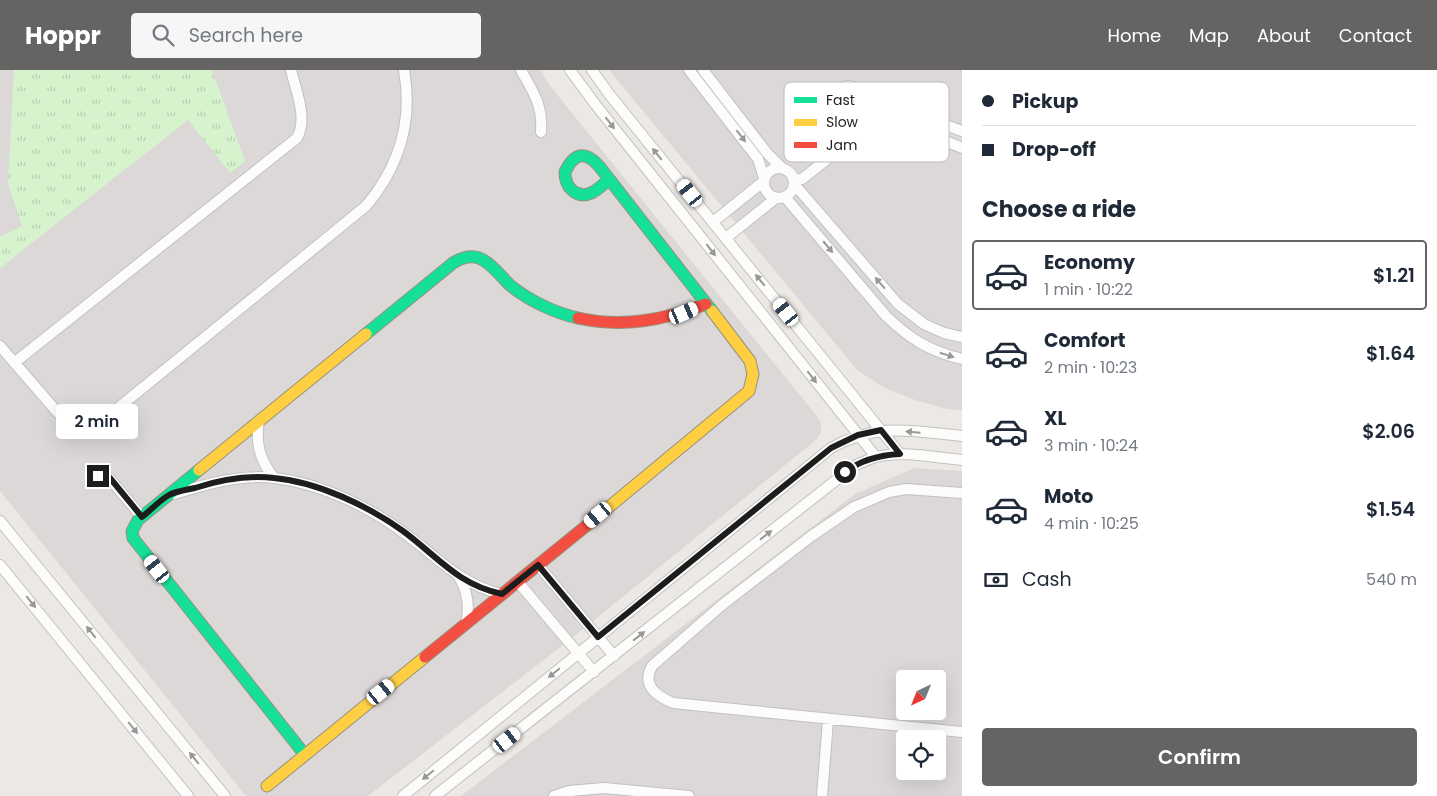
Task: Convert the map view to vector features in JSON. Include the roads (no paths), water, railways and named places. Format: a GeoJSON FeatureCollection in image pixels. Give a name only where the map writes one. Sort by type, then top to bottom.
{"type":"FeatureCollection","features":[{"type":"Feature","properties":{"kind":"street"},"geometry":{"type":"LineString","coordinates":[[14,363],[296,138],[300,131],[301,117],[291,70]]}},
{"type":"Feature","properties":{"kind":"street"},"geometry":{"type":"LineString","coordinates":[[0,346],[58,413],[67,420],[88,424],[107,418],[366,206],[385,182],[398,154],[402,140],[407,109],[404,70]]}},
{"type":"Feature","properties":{"kind":"street"},"geometry":{"type":"LineString","coordinates":[[521,70],[538,102],[541,117],[540,132]]}},
{"type":"Feature","properties":{"kind":"street"},"geometry":{"type":"LineString","coordinates":[[570,70],[876,457]]}},
{"type":"Feature","properties":{"kind":"street"},"geometry":{"type":"LineString","coordinates":[[592,70],[609,94],[900,454]]}},
{"type":"Feature","properties":{"kind":"street"},"geometry":{"type":"LineString","coordinates":[[690,70],[727,110],[758,151],[789,172],[818,211],[898,304],[924,324],[944,333],[962,338]]}},
{"type":"Feature","properties":{"kind":"street"},"geometry":{"type":"LineString","coordinates":[[703,70],[727,110]]}},
{"type":"Feature","properties":{"kind":"street"},"geometry":{"type":"LineString","coordinates":[[595,104],[609,94]]}},
{"type":"Feature","properties":{"kind":"street"},"geometry":{"type":"LineString","coordinates":[[949,125],[962,130]]}},
{"type":"Feature","properties":{"kind":"street"},"geometry":{"type":"LineString","coordinates":[[758,151],[764,186],[768,194],[781,197],[806,221],[886,316],[903,333],[923,346],[945,355],[962,358]]}},
{"type":"Feature","properties":{"kind":"street"},"geometry":{"type":"LineString","coordinates":[[794,181],[804,178],[825,162]]}},
{"type":"Feature","properties":{"kind":"street"},"geometry":{"type":"LineString","coordinates":[[713,222],[764,179],[769,171],[782,168]]}},
{"type":"Feature","properties":{"kind":"street"},"geometry":{"type":"LineString","coordinates":[[267,786],[749,391],[753,383],[752,365],[609,179]]}},
{"type":"Feature","properties":{"kind":"street"},"geometry":{"type":"LineString","coordinates":[[726,238],[781,197],[792,192],[794,181]]}},
{"type":"Feature","properties":{"kind":"street"},"geometry":{"type":"LineString","coordinates":[[806,221],[818,211]]}},
{"type":"Feature","properties":{"kind":"street"},"geometry":{"type":"LineString","coordinates":[[840,262],[852,251]]}},
{"type":"Feature","properties":{"kind":"street"},"geometry":{"type":"LineString","coordinates":[[305,755],[133,538],[132,531],[134,525],[168,495],[461,258],[478,258],[485,262],[508,284],[528,297],[548,308],[592,321],[615,324],[654,321],[684,313],[706,304]]}},
{"type":"Feature","properties":{"kind":"street"},"geometry":{"type":"LineString","coordinates":[[886,316],[898,304]]}},
{"type":"Feature","properties":{"kind":"street"},"geometry":{"type":"LineString","coordinates":[[260,421],[257,433],[258,446],[266,468],[274,478]]}},
{"type":"Feature","properties":{"kind":"street"},"geometry":{"type":"LineString","coordinates":[[403,796],[831,448],[858,435],[881,430],[962,436]]}},
{"type":"Feature","properties":{"kind":"street"},"geometry":{"type":"LineString","coordinates":[[435,796],[854,466],[876,457],[900,454],[962,460]]}},
{"type":"Feature","properties":{"kind":"street"},"geometry":{"type":"LineString","coordinates":[[94,479],[102,476],[110,478],[142,517]]}},
{"type":"Feature","properties":{"kind":"street"},"geometry":{"type":"LineString","coordinates":[[168,495],[221,481],[238,479],[274,478],[319,489],[371,511],[403,531],[459,576],[483,589],[502,594]]}},
{"type":"Feature","properties":{"kind":"street"},"geometry":{"type":"LineString","coordinates":[[962,493],[906,489],[889,492],[854,507],[810,537],[722,605],[652,666],[649,672],[649,682],[653,691],[659,697],[673,703],[962,732]]}},
{"type":"Feature","properties":{"kind":"street"},"geometry":{"type":"LineString","coordinates":[[0,521],[225,796]]}},
{"type":"Feature","properties":{"kind":"street"},"geometry":{"type":"LineString","coordinates":[[0,564],[188,796]]}},
{"type":"Feature","properties":{"kind":"street"},"geometry":{"type":"LineString","coordinates":[[538,565],[614,656]]}},
{"type":"Feature","properties":{"kind":"street"},"geometry":{"type":"LineString","coordinates":[[459,576],[464,585],[469,604],[466,623]]}},
{"type":"Feature","properties":{"kind":"street"},"geometry":{"type":"LineString","coordinates":[[518,582],[594,672]]}},
{"type":"Feature","properties":{"kind":"street"},"geometry":{"type":"LineString","coordinates":[[822,796],[828,720]]}},
{"type":"Feature","properties":{"kind":"street"},"geometry":{"type":"LineString","coordinates":[[554,796],[604,788],[689,796]]}}]}
